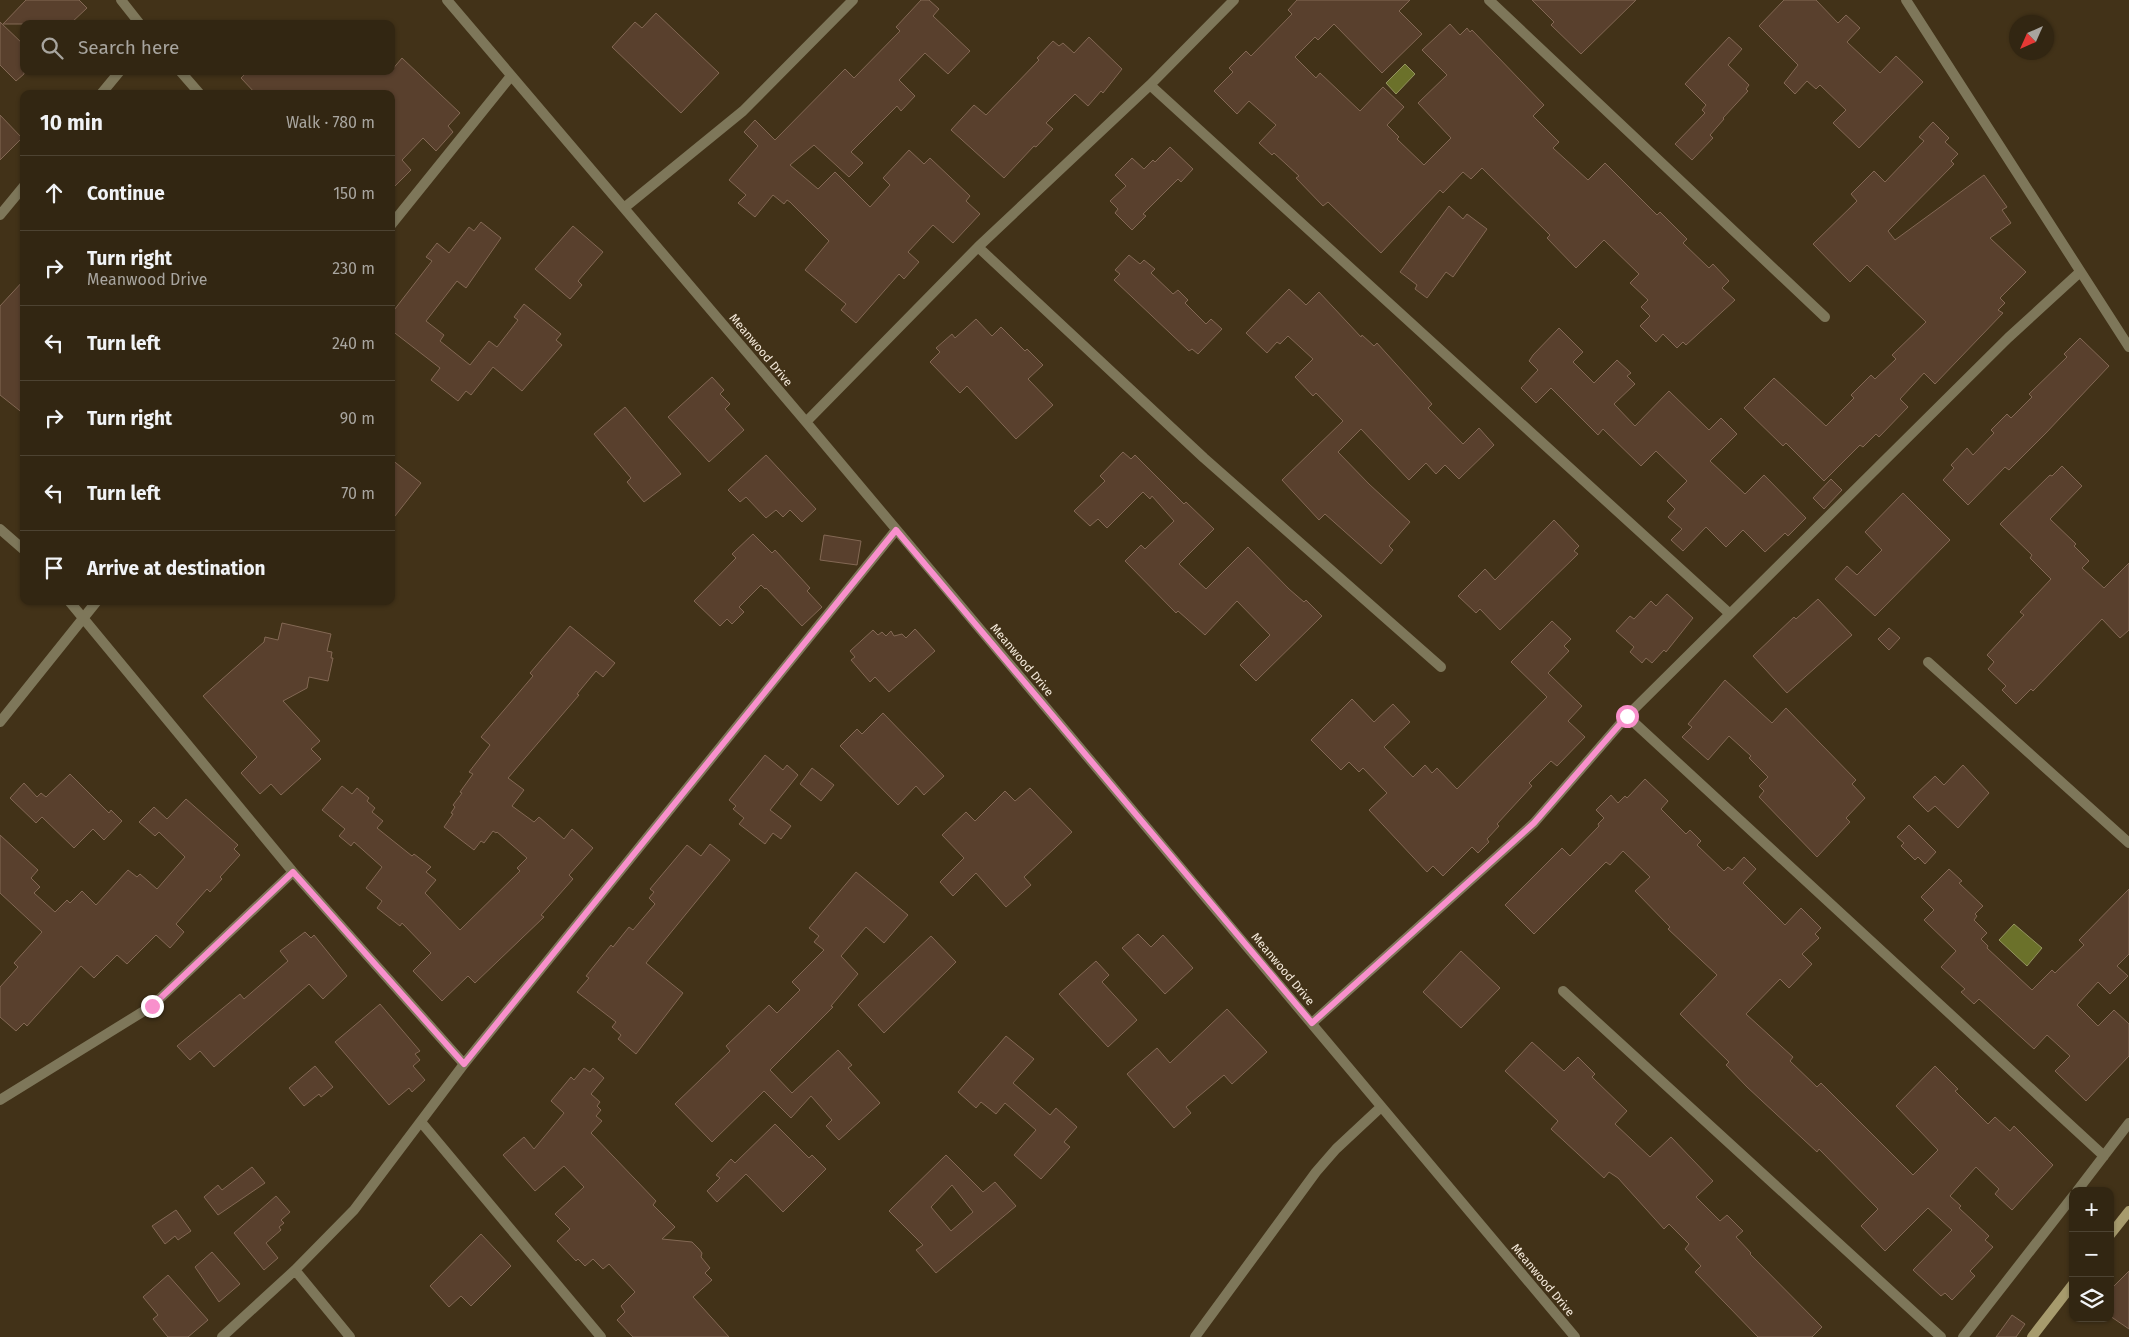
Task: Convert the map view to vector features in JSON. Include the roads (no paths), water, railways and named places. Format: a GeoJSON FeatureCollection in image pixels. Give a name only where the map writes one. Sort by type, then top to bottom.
{"type":"FeatureCollection","features":[{"type":"Feature","properties":{"kind":"main road"},"geometry":{"type":"LineString","coordinates":[[2112,1232],[2129,1211]]}},
{"type":"Feature","properties":{"kind":"main road"},"geometry":{"type":"LineString","coordinates":[[2032,1337],[2069,1289]]}},
{"type":"Feature","properties":{"kind":"street"},"geometry":{"type":"LineString","coordinates":[[121,0],[137,20]]}},
{"type":"Feature","properties":{"kind":"street","name":"Meanwood Drive"},"geometry":{"type":"LineString","coordinates":[[447,0],[806,422],[1575,1337]]}},
{"type":"Feature","properties":{"kind":"street"},"geometry":{"type":"LineString","coordinates":[[624,208],[743,111],[853,0]]}},
{"type":"Feature","properties":{"kind":"street"},"geometry":{"type":"LineString","coordinates":[[806,422],[978,247],[1150,86],[1234,0]]}},
{"type":"Feature","properties":{"kind":"street"},"geometry":{"type":"LineString","coordinates":[[1489,0],[1825,318]]}},
{"type":"Feature","properties":{"kind":"street"},"geometry":{"type":"LineString","coordinates":[[1906,0],[2129,347]]}},
{"type":"Feature","properties":{"kind":"street"},"geometry":{"type":"LineString","coordinates":[[104,90],[117,75]]}},
{"type":"Feature","properties":{"kind":"street"},"geometry":{"type":"LineString","coordinates":[[183,75],[197,90]]}},
{"type":"Feature","properties":{"kind":"street"},"geometry":{"type":"LineString","coordinates":[[395,221],[511,76]]}},
{"type":"Feature","properties":{"kind":"street"},"geometry":{"type":"LineString","coordinates":[[1150,86],[1730,614]]}},
{"type":"Feature","properties":{"kind":"street"},"geometry":{"type":"LineString","coordinates":[[0,215],[20,191]]}},
{"type":"Feature","properties":{"kind":"street"},"geometry":{"type":"LineString","coordinates":[[978,247],[1204,458],[1441,667]]}},
{"type":"Feature","properties":{"kind":"street"},"geometry":{"type":"LineString","coordinates":[[1312,1023],[1534,823],[1627,716],[2008,338],[2080,272]]}},
{"type":"Feature","properties":{"kind":"street"},"geometry":{"type":"LineString","coordinates":[[0,529],[20,546]]}},
{"type":"Feature","properties":{"kind":"street"},"geometry":{"type":"LineString","coordinates":[[222,1337],[295,1270],[354,1210],[464,1064],[896,530]]}},
{"type":"Feature","properties":{"kind":"street"},"geometry":{"type":"LineString","coordinates":[[72,605],[293,872],[464,1064]]}},
{"type":"Feature","properties":{"kind":"street"},"geometry":{"type":"LineString","coordinates":[[0,722],[94,605]]}},
{"type":"Feature","properties":{"kind":"street"},"geometry":{"type":"LineString","coordinates":[[1928,662],[2129,843]]}},
{"type":"Feature","properties":{"kind":"street"},"geometry":{"type":"LineString","coordinates":[[1627,716],[2104,1156]]}},
{"type":"Feature","properties":{"kind":"street"},"geometry":{"type":"LineString","coordinates":[[0,1100],[152,1006],[293,872]]}},
{"type":"Feature","properties":{"kind":"street"},"geometry":{"type":"LineString","coordinates":[[1563,991],[1941,1337]]}},
{"type":"Feature","properties":{"kind":"street"},"geometry":{"type":"LineString","coordinates":[[1195,1337],[1316,1172],[1336,1149],[1380,1107]]}},
{"type":"Feature","properties":{"kind":"street"},"geometry":{"type":"LineString","coordinates":[[421,1122],[601,1337]]}},
{"type":"Feature","properties":{"kind":"street"},"geometry":{"type":"LineString","coordinates":[[2080,1187],[2129,1123]]}},
{"type":"Feature","properties":{"kind":"street"},"geometry":{"type":"LineString","coordinates":[[1963,1337],[2069,1201]]}},
{"type":"Feature","properties":{"kind":"street"},"geometry":{"type":"LineString","coordinates":[[295,1270],[350,1337]]}}]}
